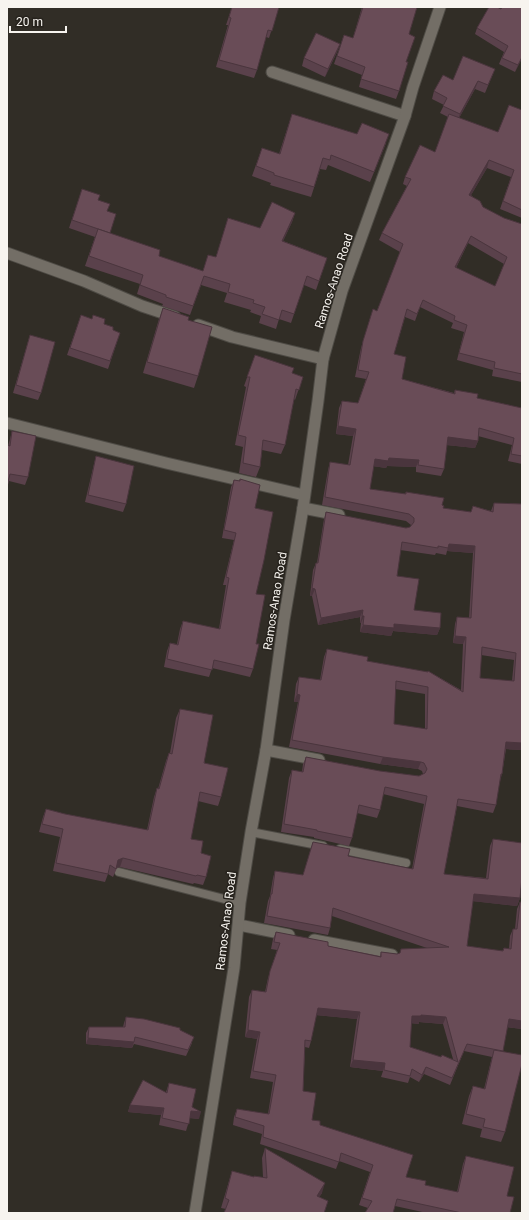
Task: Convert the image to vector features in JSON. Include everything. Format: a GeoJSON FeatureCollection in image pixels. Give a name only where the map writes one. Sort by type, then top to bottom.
{"type":"FeatureCollection","features":[{"type":"Feature","properties":{"kind":"main road","name":"Ramos-Anao Road"},"geometry":{"type":"LineString","coordinates":[[195,1213],[234,968],[240,903],[266,750],[284,620],[303,508],[323,359],[342,290],[405,116],[413,87],[440,7]]}},
{"type":"Feature","properties":{"kind":"main road"},"geometry":{"type":"LineString","coordinates":[[272,72],[405,116]]}},
{"type":"Feature","properties":{"kind":"main road"},"geometry":{"type":"LineString","coordinates":[[7,253],[77,278],[142,306],[232,337],[323,359]]}},
{"type":"Feature","properties":{"kind":"main road"},"geometry":{"type":"LineString","coordinates":[[7,423],[166,463],[304,495]]}},
{"type":"Feature","properties":{"kind":"main road"},"geometry":{"type":"LineString","coordinates":[[303,508],[347,517]]}},
{"type":"Feature","properties":{"kind":"main road"},"geometry":{"type":"LineString","coordinates":[[266,750],[326,761]]}},
{"type":"Feature","properties":{"kind":"main road"},"geometry":{"type":"LineString","coordinates":[[239,925],[392,954]]}},
{"type":"Feature","properties":{"kind":"lane"},"geometry":{"type":"LineString","coordinates":[[251,832],[406,863]]}},
{"type":"Feature","properties":{"kind":"lane"},"geometry":{"type":"LineString","coordinates":[[119,872],[240,903]]}},
{"type":"Feature","properties":{"kind":"building"},"geometry":{"type":"Polygon","coordinates":[[[232,7],[279,7],[272,31],[268,30],[257,70],[219,60],[231,18],[229,17],[232,7]]]}},
{"type":"Feature","properties":{"kind":"building"},"geometry":{"type":"Polygon","coordinates":[[[363,7],[417,7],[409,34],[415,37],[406,62],[408,62],[399,91],[361,79],[365,67],[337,56],[344,35],[353,38],[363,7]]]}},
{"type":"Feature","properties":{"kind":"building"},"geometry":{"type":"Polygon","coordinates":[[[489,7],[497,7],[501,9],[502,7],[522,7],[522,57],[518,65],[502,58],[508,46],[477,28],[489,7]]]}},
{"type":"Feature","properties":{"kind":"building"},"geometry":{"type":"Polygon","coordinates":[[[316,33],[340,44],[328,69],[304,58],[316,33]]]}},
{"type":"Feature","properties":{"kind":"building"},"geometry":{"type":"Polygon","coordinates":[[[463,56],[495,69],[488,85],[478,81],[460,114],[443,106],[447,98],[434,91],[443,75],[453,80],[463,56]]]}},
{"type":"Feature","properties":{"kind":"building"},"geometry":{"type":"Polygon","coordinates":[[[509,105],[522,110],[522,210],[503,201],[514,170],[489,160],[469,195],[480,201],[483,207],[504,218],[522,224],[522,374],[494,368],[495,362],[459,353],[467,325],[454,320],[455,316],[423,300],[417,314],[407,309],[394,354],[406,357],[402,379],[455,394],[455,390],[478,394],[477,398],[522,408],[522,456],[511,454],[514,438],[479,428],[478,441],[448,437],[444,469],[418,465],[419,460],[389,458],[388,461],[375,459],[370,489],[406,494],[406,492],[444,498],[442,505],[444,506],[443,508],[471,512],[473,506],[493,512],[494,503],[522,504],[522,743],[506,742],[496,805],[458,799],[444,874],[488,879],[493,839],[522,843],[522,877],[520,898],[474,894],[467,946],[503,951],[504,948],[511,949],[513,929],[517,929],[520,902],[522,902],[522,1021],[509,1019],[503,1051],[467,1044],[452,1078],[426,1067],[422,1075],[412,1069],[410,1076],[384,1070],[385,1063],[353,1060],[360,1012],[318,1008],[311,1041],[305,1040],[303,1091],[316,1093],[312,1120],[320,1121],[320,1125],[413,1155],[406,1177],[426,1181],[425,1185],[458,1192],[466,1156],[514,1167],[507,1196],[514,1197],[510,1213],[462,1213],[397,1199],[393,1213],[365,1213],[372,1201],[362,1198],[373,1165],[341,1153],[339,1162],[263,1137],[264,1126],[235,1117],[237,1109],[269,1114],[276,1075],[253,1071],[260,1032],[248,1030],[252,990],[266,992],[270,971],[280,943],[274,942],[276,932],[328,942],[328,946],[381,957],[381,952],[397,954],[400,953],[401,949],[449,947],[333,908],[330,928],[267,916],[275,871],[303,875],[313,842],[350,849],[348,856],[413,869],[427,796],[385,787],[380,810],[359,805],[352,838],[284,824],[292,770],[303,772],[306,757],[380,771],[419,776],[425,773],[427,769],[424,763],[421,762],[383,757],[292,740],[300,695],[297,694],[299,677],[321,680],[327,649],[368,657],[367,661],[428,671],[463,692],[466,637],[455,636],[457,617],[471,618],[475,546],[449,544],[448,548],[438,546],[438,548],[402,542],[397,576],[419,579],[414,610],[441,613],[440,628],[394,624],[394,628],[363,625],[363,610],[321,618],[315,589],[312,588],[316,563],[318,563],[326,512],[406,528],[410,527],[414,522],[414,518],[409,514],[325,497],[330,462],[350,465],[356,429],[338,426],[342,401],[358,403],[369,372],[358,370],[363,341],[373,309],[377,311],[403,244],[382,233],[411,179],[405,177],[420,145],[435,152],[449,114],[498,132],[509,105]],[[471,236],[455,267],[495,286],[507,257],[471,236]],[[482,647],[480,678],[514,681],[516,653],[482,647]],[[396,681],[394,724],[427,729],[428,687],[396,681]],[[412,1016],[410,1047],[441,1057],[442,1055],[458,1062],[446,1017],[412,1016]]]}},
{"type":"Feature","properties":{"kind":"building"},"geometry":{"type":"Polygon","coordinates":[[[292,114],[357,134],[362,123],[389,134],[374,172],[331,155],[330,160],[323,158],[314,187],[274,175],[274,173],[256,166],[262,148],[280,154],[292,114]]]}},
{"type":"Feature","properties":{"kind":"building"},"geometry":{"type":"Polygon","coordinates":[[[82,189],[100,195],[98,200],[110,204],[107,211],[116,214],[110,233],[72,220],[82,189]]]}},
{"type":"Feature","properties":{"kind":"building"},"geometry":{"type":"Polygon","coordinates":[[[272,202],[295,213],[282,241],[327,258],[319,281],[307,276],[294,314],[282,310],[279,320],[262,314],[265,307],[253,303],[254,300],[228,292],[230,284],[204,276],[193,306],[166,297],[166,295],[140,285],[143,275],[89,256],[98,229],[160,250],[159,256],[203,271],[208,255],[216,257],[228,218],[260,228],[272,202]]]}},
{"type":"Feature","properties":{"kind":"building"},"geometry":{"type":"Polygon","coordinates":[[[163,308],[189,317],[188,320],[212,327],[198,376],[147,362],[163,308]]]}},
{"type":"Feature","properties":{"kind":"building"},"geometry":{"type":"Polygon","coordinates":[[[81,315],[92,319],[93,315],[105,319],[104,324],[113,327],[113,330],[120,333],[110,361],[70,348],[81,315]]]}},
{"type":"Feature","properties":{"kind":"building"},"geometry":{"type":"Polygon","coordinates":[[[30,335],[55,342],[41,393],[16,385],[30,335]]]}},
{"type":"Feature","properties":{"kind":"building"},"geometry":{"type":"Polygon","coordinates":[[[255,355],[294,368],[292,373],[303,377],[299,390],[296,389],[285,445],[263,440],[260,467],[243,463],[246,437],[238,435],[250,377],[247,377],[255,355]]]}},
{"type":"Feature","properties":{"kind":"building"},"geometry":{"type":"Polygon","coordinates":[[[12,431],[36,436],[28,477],[10,474],[7,486],[7,445],[10,446],[12,431]]]}},
{"type":"Feature","properties":{"kind":"building"},"geometry":{"type":"Polygon","coordinates":[[[96,456],[134,466],[126,504],[88,495],[96,456]]]}},
{"type":"Feature","properties":{"kind":"building"},"geometry":{"type":"Polygon","coordinates":[[[240,479],[260,485],[255,508],[273,512],[256,594],[265,595],[256,644],[259,644],[253,669],[214,660],[212,670],[167,659],[170,643],[178,645],[183,621],[220,629],[229,578],[226,577],[236,533],[224,530],[234,480],[240,481],[240,479]]]}},
{"type":"Feature","properties":{"kind":"building"},"geometry":{"type":"Polygon","coordinates":[[[180,709],[213,715],[204,763],[228,768],[221,797],[200,792],[191,839],[203,841],[201,853],[211,856],[206,877],[196,876],[123,858],[118,860],[116,869],[110,865],[108,874],[56,863],[63,829],[42,824],[46,809],[148,830],[157,788],[159,789],[169,753],[172,754],[180,709]]]}},
{"type":"Feature","properties":{"kind":"building"},"geometry":{"type":"Polygon","coordinates":[[[126,1017],[144,1019],[180,1028],[180,1030],[194,1037],[188,1050],[135,1037],[134,1042],[88,1038],[89,1027],[125,1027],[126,1017]]]}},
{"type":"Feature","properties":{"kind":"building"},"geometry":{"type":"Polygon","coordinates":[[[494,1050],[522,1055],[522,1064],[505,1132],[483,1127],[485,1119],[466,1114],[473,1086],[485,1089],[494,1050]]]}},
{"type":"Feature","properties":{"kind":"building"},"geometry":{"type":"Polygon","coordinates":[[[143,1080],[167,1093],[169,1083],[196,1089],[192,1107],[201,1112],[191,1111],[189,1124],[162,1118],[164,1108],[130,1105],[143,1080]]]}},
{"type":"Feature","properties":{"kind":"building"},"geometry":{"type":"Polygon","coordinates":[[[265,1148],[325,1183],[317,1196],[328,1201],[324,1213],[224,1213],[229,1200],[225,1198],[232,1171],[254,1177],[267,1178],[265,1148]]]}}]}
